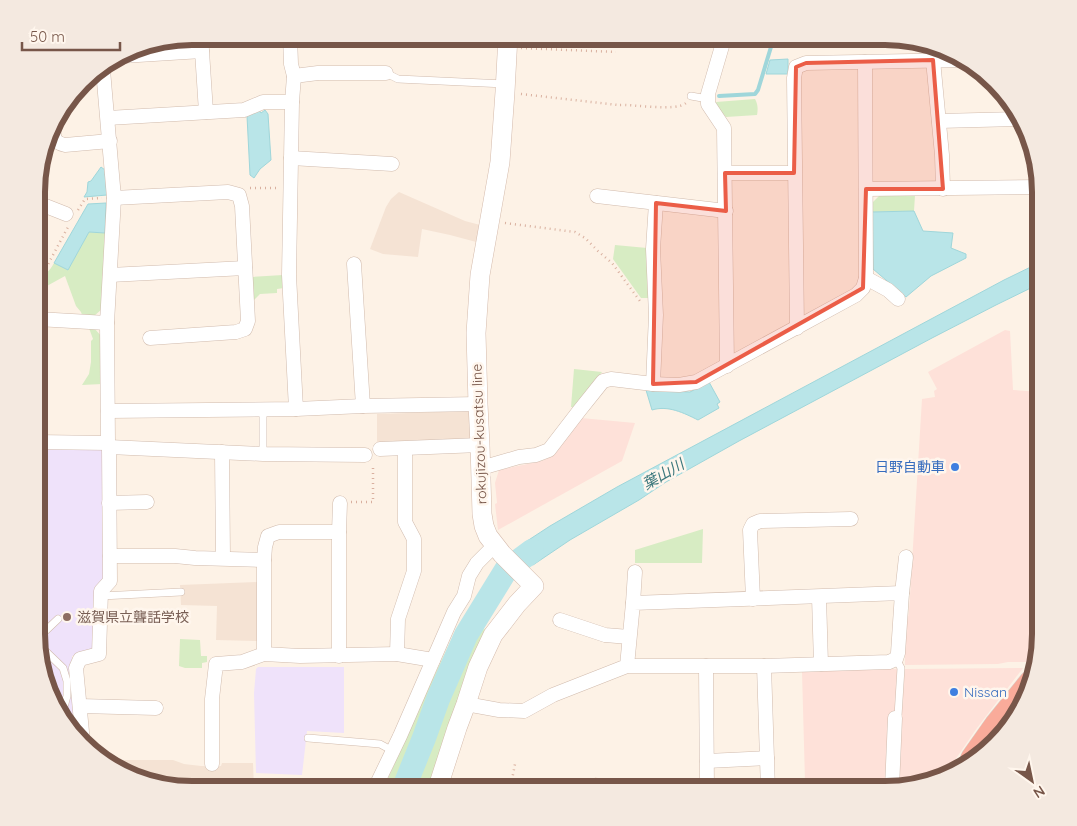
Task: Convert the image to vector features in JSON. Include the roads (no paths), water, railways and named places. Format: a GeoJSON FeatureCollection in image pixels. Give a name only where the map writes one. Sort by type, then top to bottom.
{"type":"FeatureCollection","features":[{"type":"Feature","properties":{"kind":"highway"},"geometry":{"type":"LineString","coordinates":[[987,739],[1014,704]]}},
{"type":"Feature","properties":{"kind":"main road","name":"rokujizou-kusatsu line"},"geometry":{"type":"LineString","coordinates":[[440,781],[478,667],[494,635],[534,586],[488,536],[482,514],[476,333],[480,275],[500,162],[508,45]]}},
{"type":"Feature","properties":{"kind":"street"},"geometry":{"type":"LineString","coordinates":[[202,45],[206,112]]}},
{"type":"Feature","properties":{"kind":"street"},"geometry":{"type":"LineString","coordinates":[[290,45],[291,64],[294,76],[289,275],[296,409]]}},
{"type":"Feature","properties":{"kind":"street"},"geometry":{"type":"LineString","coordinates":[[722,45],[708,94],[708,104],[724,128],[727,366]]}},
{"type":"Feature","properties":{"kind":"street"},"geometry":{"type":"LineString","coordinates":[[139,55],[202,51]]}},
{"type":"Feature","properties":{"kind":"street"},"geometry":{"type":"LineString","coordinates":[[933,60],[942,156],[943,189]]}},
{"type":"Feature","properties":{"kind":"street"},"geometry":{"type":"LineString","coordinates":[[797,328],[794,173],[794,78],[796,67],[806,63],[949,60]]}},
{"type":"Feature","properties":{"kind":"street"},"geometry":{"type":"LineString","coordinates":[[481,468],[520,457],[536,455],[549,450],[603,381],[611,379],[679,385],[696,382],[856,295],[863,288],[866,278],[865,62]]}},
{"type":"Feature","properties":{"kind":"street"},"geometry":{"type":"LineString","coordinates":[[294,76],[318,73],[386,73]]}},
{"type":"Feature","properties":{"kind":"street"},"geometry":{"type":"LineString","coordinates":[[83,732],[76,668],[80,659],[100,654],[102,591],[110,581],[107,323],[114,198],[103,75]]}},
{"type":"Feature","properties":{"kind":"street"},"geometry":{"type":"LineString","coordinates":[[108,118],[244,110],[263,102],[292,102]]}},
{"type":"Feature","properties":{"kind":"street"},"geometry":{"type":"LineString","coordinates":[[939,121],[1012,119]]}},
{"type":"Feature","properties":{"kind":"street"},"geometry":{"type":"LineString","coordinates":[[55,139],[59,144],[65,145],[110,141]]}},
{"type":"Feature","properties":{"kind":"street"},"geometry":{"type":"LineString","coordinates":[[291,158],[392,164]]}},
{"type":"Feature","properties":{"kind":"street"},"geometry":{"type":"LineString","coordinates":[[725,173],[794,173]]}},
{"type":"Feature","properties":{"kind":"street"},"geometry":{"type":"LineString","coordinates":[[866,189],[1032,187]]}},
{"type":"Feature","properties":{"kind":"street"},"geometry":{"type":"LineString","coordinates":[[114,198],[228,192],[239,195],[242,206],[248,321],[245,329],[236,332],[150,338]]}},
{"type":"Feature","properties":{"kind":"street"},"geometry":{"type":"LineString","coordinates":[[598,196],[726,211]]}},
{"type":"Feature","properties":{"kind":"street"},"geometry":{"type":"LineString","coordinates":[[653,384],[656,315],[653,249],[656,203]]}},
{"type":"Feature","properties":{"kind":"street"},"geometry":{"type":"LineString","coordinates":[[45,206],[71,217]]}},
{"type":"Feature","properties":{"kind":"street"},"geometry":{"type":"LineString","coordinates":[[354,264],[363,406]]}},
{"type":"Feature","properties":{"kind":"street"},"geometry":{"type":"LineString","coordinates":[[110,275],[245,268]]}},
{"type":"Feature","properties":{"kind":"street"},"geometry":{"type":"LineString","coordinates":[[866,278],[898,298]]}},
{"type":"Feature","properties":{"kind":"street"},"geometry":{"type":"LineString","coordinates":[[45,319],[107,323]]}},
{"type":"Feature","properties":{"kind":"street"},"geometry":{"type":"LineString","coordinates":[[108,411],[296,409],[478,404]]}},
{"type":"Feature","properties":{"kind":"street"},"geometry":{"type":"LineString","coordinates":[[45,442],[263,454],[373,454],[480,445]]}},
{"type":"Feature","properties":{"kind":"street"},"geometry":{"type":"LineString","coordinates":[[222,452],[223,558]]}},
{"type":"Feature","properties":{"kind":"street"},"geometry":{"type":"LineString","coordinates":[[397,654],[398,619],[414,571],[414,539],[405,522],[405,454]]}},
{"type":"Feature","properties":{"kind":"street"},"geometry":{"type":"LineString","coordinates":[[109,503],[147,502]]}},
{"type":"Feature","properties":{"kind":"street"},"geometry":{"type":"LineString","coordinates":[[339,656],[340,503]]}},
{"type":"Feature","properties":{"kind":"street"},"geometry":{"type":"LineString","coordinates":[[754,599],[750,530],[753,524],[760,520],[851,519]]}},
{"type":"Feature","properties":{"kind":"street"},"geometry":{"type":"LineString","coordinates":[[264,654],[264,560],[268,536],[279,532],[339,532]]}},
{"type":"Feature","properties":{"kind":"street"},"geometry":{"type":"LineString","coordinates":[[378,781],[454,612],[464,596],[469,576],[477,563],[499,550]]}},
{"type":"Feature","properties":{"kind":"street"},"geometry":{"type":"LineString","coordinates":[[110,556],[175,556],[264,560]]}},
{"type":"Feature","properties":{"kind":"street"},"geometry":{"type":"LineString","coordinates":[[466,704],[499,710],[524,711],[553,695],[627,666],[764,666],[889,662],[896,660],[906,557]]}},
{"type":"Feature","properties":{"kind":"street"},"geometry":{"type":"LineString","coordinates":[[627,666],[635,572]]}},
{"type":"Feature","properties":{"kind":"street"},"geometry":{"type":"LineString","coordinates":[[633,604],[902,593]]}},
{"type":"Feature","properties":{"kind":"street"},"geometry":{"type":"LineString","coordinates":[[819,597],[821,664]]}},
{"type":"Feature","properties":{"kind":"street"},"geometry":{"type":"LineString","coordinates":[[560,620],[605,635],[629,637]]}},
{"type":"Feature","properties":{"kind":"street"},"geometry":{"type":"LineString","coordinates":[[212,764],[212,699],[216,664],[242,662],[264,654],[339,656],[397,654],[433,660]]}},
{"type":"Feature","properties":{"kind":"street"},"geometry":{"type":"LineString","coordinates":[[706,666],[707,781]]}},
{"type":"Feature","properties":{"kind":"street"},"geometry":{"type":"LineString","coordinates":[[764,666],[768,781]]}},
{"type":"Feature","properties":{"kind":"street"},"geometry":{"type":"LineString","coordinates":[[80,706],[156,708]]}},
{"type":"Feature","properties":{"kind":"street"},"geometry":{"type":"LineString","coordinates":[[892,781],[895,718]]}},
{"type":"Feature","properties":{"kind":"street"},"geometry":{"type":"LineString","coordinates":[[707,761],[767,758]]}},
{"type":"Feature","properties":{"kind":"lane"},"geometry":{"type":"LineString","coordinates":[[386,73],[398,80],[505,88]]}},
{"type":"Feature","properties":{"kind":"lane"},"geometry":{"type":"LineString","coordinates":[[691,96],[708,99]]}},
{"type":"Feature","properties":{"kind":"lane"},"geometry":{"type":"LineString","coordinates":[[263,409],[263,454]]}},
{"type":"Feature","properties":{"kind":"lane"},"geometry":{"type":"LineString","coordinates":[[102,596],[181,592]]}},
{"type":"Feature","properties":{"kind":"lane"},"geometry":{"type":"LineString","coordinates":[[45,631],[58,619]]}},
{"type":"Feature","properties":{"kind":"lane"},"geometry":{"type":"LineString","coordinates":[[46,652],[63,668],[67,696],[64,706]]}},
{"type":"Feature","properties":{"kind":"lane"},"geometry":{"type":"LineString","coordinates":[[895,718],[898,716],[901,668],[896,660]]}},
{"type":"Feature","properties":{"kind":"lane"},"geometry":{"type":"LineString","coordinates":[[308,738],[380,744],[393,751]]}},
{"type":"Feature","properties":{"kind":"water"},"geometry":{"type":"Polygon","coordinates":[[[788,59],[788,74],[766,74],[770,60],[788,59]]]}},
{"type":"Feature","properties":{"kind":"water"},"geometry":{"type":"Polygon","coordinates":[[[259,110],[261,113],[265,110],[268,114],[271,160],[260,169],[254,178],[250,175],[247,116],[259,110]]]}},
{"type":"Feature","properties":{"kind":"water"},"geometry":{"type":"Polygon","coordinates":[[[101,167],[105,170],[107,195],[84,197],[87,192],[88,182],[91,181],[101,167]]]}},
{"type":"Feature","properties":{"kind":"water"},"geometry":{"type":"Polygon","coordinates":[[[106,203],[105,233],[89,232],[68,270],[54,263],[88,204],[106,203]]]}},
{"type":"Feature","properties":{"kind":"water"},"geometry":{"type":"Polygon","coordinates":[[[914,211],[923,231],[953,233],[951,248],[966,254],[966,258],[931,276],[906,297],[873,269],[872,212],[914,211]]]}},
{"type":"Feature","properties":{"kind":"water"},"geometry":{"type":"Polygon","coordinates":[[[1032,266],[1032,287],[932,338],[739,441],[666,482],[570,540],[533,565],[524,561],[514,552],[550,526],[617,487],[1032,266]]]}},
{"type":"Feature","properties":{"kind":"water"},"geometry":{"type":"Polygon","coordinates":[[[709,382],[720,402],[717,404],[719,408],[698,420],[682,412],[670,409],[652,410],[646,390],[690,392],[709,382]]]}},
{"type":"Feature","properties":{"kind":"waterway"},"geometry":{"type":"LineString","coordinates":[[719,96],[755,94],[758,90],[772,45]]}},
{"type":"Feature","properties":{"kind":"waterway","name":"葉山川"},"geometry":{"type":"LineString","coordinates":[[407,781],[438,699],[466,635],[506,570],[532,551]]}},
{"type":"Feature","properties":{"kind":"place","name":"日野自動車"},"geometry":{"type":"Point","coordinates":[955,467]}},
{"type":"Feature","properties":{"kind":"place","name":"滋賀県立聾話学校"},"geometry":{"type":"Point","coordinates":[67,617]}},
{"type":"Feature","properties":{"kind":"place","name":"Nissan"},"geometry":{"type":"Point","coordinates":[954,692]}}]}
